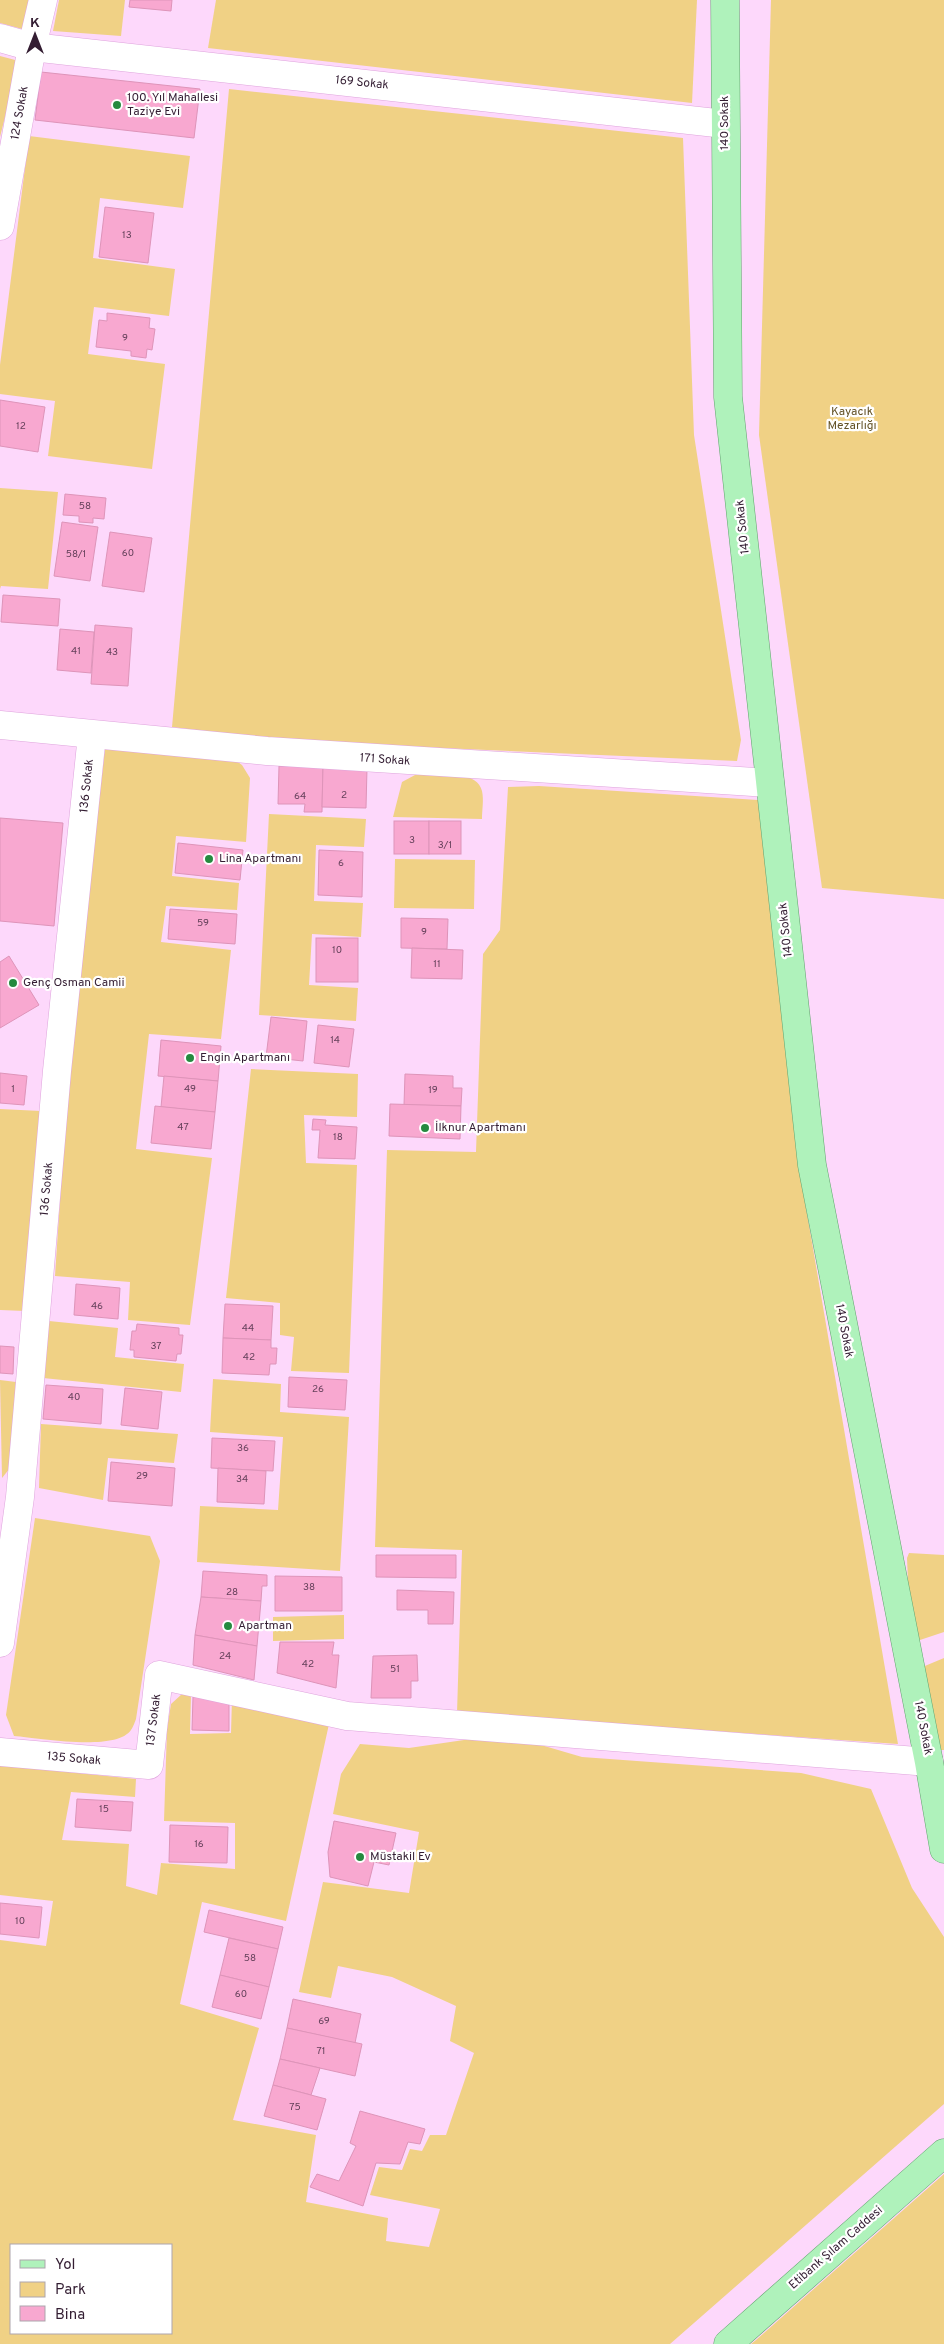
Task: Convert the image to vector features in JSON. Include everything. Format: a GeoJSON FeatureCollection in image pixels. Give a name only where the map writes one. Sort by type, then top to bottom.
{"type":"FeatureCollection","features":[{"type":"Feature","properties":{"kind":"main road","name":"140 Sokak"},"geometry":{"type":"LineString","coordinates":[[725,0],[728,397],[812,1165],[929,1762],[944,1849]]}},
{"type":"Feature","properties":{"kind":"main road","name":"Etibank Şılam Caddesi"},"geometry":{"type":"LineString","coordinates":[[728,2344],[944,2153]]}},
{"type":"Feature","properties":{"kind":"street","name":"124 Sokak"},"geometry":{"type":"LineString","coordinates":[[0,226],[32,46],[44,0]]}},
{"type":"Feature","properties":{"kind":"street","name":"169 Sokak"},"geometry":{"type":"LineString","coordinates":[[0,38],[32,46],[725,124]]}},
{"type":"Feature","properties":{"kind":"street","name":"171 Sokak"},"geometry":{"type":"LineString","coordinates":[[0,725],[92,735],[371,759],[770,782]]}},
{"type":"Feature","properties":{"kind":"street","name":"136 Sokak"},"geometry":{"type":"LineString","coordinates":[[0,1643],[20,1497],[58,1062],[92,735]]}},
{"type":"Feature","properties":{"kind":"street","name":"137 Sokak"},"geometry":{"type":"LineString","coordinates":[[149,1765],[160,1675],[347,1716],[929,1762]]}},
{"type":"Feature","properties":{"kind":"street","name":"135 Sokak"},"geometry":{"type":"LineString","coordinates":[[0,1752],[149,1765]]}},
{"type":"Feature","properties":{"kind":"green space"},"geometry":{"type":"Polygon","coordinates":[[[0,0],[34,0],[26,30],[0,23],[0,0]]]}},
{"type":"Feature","properties":{"kind":"green space"},"geometry":{"type":"Polygon","coordinates":[[[59,0],[125,0],[121,36],[53,31],[59,0]]]}},
{"type":"Feature","properties":{"kind":"green space"},"geometry":{"type":"Polygon","coordinates":[[[216,0],[697,0],[692,103],[208,48],[216,0]]]}},
{"type":"Feature","properties":{"kind":"green space","name":"Kayacık Mezarlığı"},"geometry":{"type":"Polygon","coordinates":[[[771,0],[944,0],[944,899],[822,888],[759,435],[771,0]]]}},
{"type":"Feature","properties":{"kind":"green space"},"geometry":{"type":"Polygon","coordinates":[[[0,56],[19,61],[0,137],[0,56]]]}},
{"type":"Feature","properties":{"kind":"green space"},"geometry":{"type":"Polygon","coordinates":[[[229,89],[683,138],[694,435],[741,740],[737,761],[283,741],[172,727],[229,89]]]}},
{"type":"Feature","properties":{"kind":"green space"},"geometry":{"type":"Polygon","coordinates":[[[29,136],[190,156],[183,208],[100,198],[93,258],[175,269],[169,316],[94,307],[88,354],[165,364],[152,469],[48,456],[55,401],[0,394],[0,365],[29,136]]]}},
{"type":"Feature","properties":{"kind":"green space"},"geometry":{"type":"Polygon","coordinates":[[[0,488],[58,492],[48,589],[1,586],[0,589],[0,488]]]}},
{"type":"Feature","properties":{"kind":"green space"},"geometry":{"type":"Polygon","coordinates":[[[105,748],[231,757],[242,765],[250,778],[246,842],[176,836],[172,876],[239,883],[237,910],[166,906],[161,942],[231,950],[221,1039],[149,1034],[136,1149],[212,1158],[190,1325],[128,1320],[130,1282],[55,1276],[68,1080],[105,748]]]}},
{"type":"Feature","properties":{"kind":"green space"},"geometry":{"type":"Polygon","coordinates":[[[430,773],[460,775],[474,780],[482,791],[482,819],[393,817],[402,782],[415,775],[430,773]]]}},
{"type":"Feature","properties":{"kind":"green space"},"geometry":{"type":"Polygon","coordinates":[[[539,786],[758,800],[798,1161],[898,1744],[457,1713],[462,1550],[375,1547],[387,1150],[476,1152],[483,954],[500,930],[508,787],[539,786]]]}},
{"type":"Feature","properties":{"kind":"green space"},"geometry":{"type":"Polygon","coordinates":[[[269,814],[366,819],[364,847],[316,845],[314,901],[363,903],[361,937],[312,934],[309,985],[358,988],[356,1021],[259,1015],[269,814]]]}},
{"type":"Feature","properties":{"kind":"green space"},"geometry":{"type":"Polygon","coordinates":[[[395,859],[475,860],[474,909],[394,908],[395,859]]]}},
{"type":"Feature","properties":{"kind":"green space"},"geometry":{"type":"Polygon","coordinates":[[[251,1069],[358,1074],[357,1117],[304,1115],[306,1163],[357,1165],[349,1373],[291,1371],[294,1337],[280,1335],[280,1303],[226,1298],[251,1069]]]}},
{"type":"Feature","properties":{"kind":"green space"},"geometry":{"type":"Polygon","coordinates":[[[0,1109],[41,1111],[25,1311],[0,1310],[0,1109]]]}},
{"type":"Feature","properties":{"kind":"green space"},"geometry":{"type":"Polygon","coordinates":[[[49,1321],[118,1328],[115,1357],[184,1364],[181,1392],[43,1378],[49,1321]]]}},
{"type":"Feature","properties":{"kind":"green space"},"geometry":{"type":"Polygon","coordinates":[[[213,1379],[281,1384],[280,1412],[349,1417],[340,1571],[197,1562],[200,1506],[278,1510],[283,1437],[210,1432],[213,1379]]]}},
{"type":"Feature","properties":{"kind":"green space"},"geometry":{"type":"Polygon","coordinates":[[[0,1380],[16,1382],[14,1463],[2,1478],[0,1380]]]}},
{"type":"Feature","properties":{"kind":"green space"},"geometry":{"type":"Polygon","coordinates":[[[41,1424],[178,1434],[174,1463],[108,1458],[103,1500],[39,1488],[41,1424]]]}},
{"type":"Feature","properties":{"kind":"green space"},"geometry":{"type":"Polygon","coordinates":[[[35,1518],[150,1536],[160,1561],[136,1719],[131,1730],[123,1737],[94,1742],[76,1742],[14,1736],[6,1715],[35,1518]]]}},
{"type":"Feature","properties":{"kind":"green space"},"geometry":{"type":"Polygon","coordinates":[[[909,1553],[944,1555],[944,1632],[920,1640],[910,1631],[907,1558],[909,1553]]]}},
{"type":"Feature","properties":{"kind":"green space"},"geometry":{"type":"Polygon","coordinates":[[[344,1615],[344,1639],[273,1641],[273,1617],[344,1615]]]}},
{"type":"Feature","properties":{"kind":"green space"},"geometry":{"type":"Polygon","coordinates":[[[944,1658],[944,1750],[936,1750],[920,1668],[944,1658]]]}},
{"type":"Feature","properties":{"kind":"green space"},"geometry":{"type":"Polygon","coordinates":[[[182,1694],[191,1694],[190,1734],[231,1733],[232,1698],[329,1724],[286,1921],[202,1902],[180,2004],[259,2028],[233,2120],[316,2135],[306,2202],[388,2218],[386,2241],[429,2247],[440,2209],[370,2195],[379,2167],[402,2170],[410,2149],[422,2151],[430,2135],[446,2135],[474,2053],[450,2041],[456,2006],[392,1977],[338,1966],[331,1998],[299,1992],[323,1882],[409,1893],[419,1832],[333,1814],[341,1774],[360,1744],[409,1748],[464,1740],[517,1738],[582,1757],[801,1773],[871,1789],[912,1888],[944,1937],[944,2104],[670,2344],[0,2344],[0,1940],[46,1946],[53,1901],[0,1895],[0,1765],[136,1779],[135,1797],[71,1792],[62,1840],[129,1844],[126,1886],[157,1895],[161,1863],[235,1869],[235,1823],[164,1821],[167,1729],[171,1704],[182,1694]]]}},
{"type":"Feature","properties":{"kind":"green space"},"geometry":{"type":"Polygon","coordinates":[[[944,2174],[944,2344],[751,2344],[756,2340],[944,2174]]]}},
{"type":"Feature","properties":{"kind":"building"},"geometry":{"type":"Polygon","coordinates":[[[130,0],[172,0],[171,11],[129,7],[130,0]]]}},
{"type":"Feature","properties":{"kind":"building","name":"100. Yıl Mahallesi Taziye Evi"},"geometry":{"type":"Polygon","coordinates":[[[41,72],[200,89],[194,138],[35,120],[41,72]]]}},
{"type":"Feature","properties":{"kind":"building"},"geometry":{"type":"Polygon","coordinates":[[[105,207],[154,213],[148,263],[99,257],[105,207]]]}},
{"type":"Feature","properties":{"kind":"building"},"geometry":{"type":"Polygon","coordinates":[[[107,313],[150,318],[149,328],[155,329],[152,350],[147,349],[146,358],[131,356],[131,351],[96,347],[99,320],[107,321],[107,313]]]}},
{"type":"Feature","properties":{"kind":"building"},"geometry":{"type":"Polygon","coordinates":[[[0,400],[45,407],[38,452],[0,446],[0,400]]]}},
{"type":"Feature","properties":{"kind":"building"},"geometry":{"type":"Polygon","coordinates":[[[65,494],[106,498],[104,519],[93,518],[93,523],[79,522],[79,516],[63,515],[65,494]]]}},
{"type":"Feature","properties":{"kind":"building"},"geometry":{"type":"Polygon","coordinates":[[[62,522],[98,527],[90,581],[54,576],[62,522]]]}},
{"type":"Feature","properties":{"kind":"building"},"geometry":{"type":"Polygon","coordinates":[[[110,532],[152,538],[144,592],[102,586],[110,532]]]}},
{"type":"Feature","properties":{"kind":"building"},"geometry":{"type":"Polygon","coordinates":[[[3,595],[60,599],[58,626],[1,622],[3,595]]]}},
{"type":"Feature","properties":{"kind":"building"},"geometry":{"type":"Polygon","coordinates":[[[95,625],[132,628],[128,686],[91,684],[95,625]]]}},
{"type":"Feature","properties":{"kind":"building"},"geometry":{"type":"Polygon","coordinates":[[[60,629],[94,632],[91,673],[57,670],[60,629]]]}},
{"type":"Feature","properties":{"kind":"building"},"geometry":{"type":"Polygon","coordinates":[[[279,766],[323,767],[322,812],[304,812],[305,804],[278,804],[279,766]]]}},
{"type":"Feature","properties":{"kind":"building"},"geometry":{"type":"Polygon","coordinates":[[[323,767],[367,768],[366,808],[322,807],[323,767]]]}},
{"type":"Feature","properties":{"kind":"building"},"geometry":{"type":"Polygon","coordinates":[[[0,818],[63,823],[54,926],[0,921],[0,818]]]}},
{"type":"Feature","properties":{"kind":"building"},"geometry":{"type":"Polygon","coordinates":[[[394,821],[429,821],[429,854],[394,854],[394,821]]]}},
{"type":"Feature","properties":{"kind":"building"},"geometry":{"type":"Polygon","coordinates":[[[429,821],[461,821],[461,854],[429,854],[429,821]]]}},
{"type":"Feature","properties":{"kind":"building","name":"Lina Apartmanı"},"geometry":{"type":"Polygon","coordinates":[[[178,843],[243,850],[240,880],[175,873],[178,843]]]}},
{"type":"Feature","properties":{"kind":"building"},"geometry":{"type":"Polygon","coordinates":[[[319,850],[363,852],[362,897],[318,895],[319,850]]]}},
{"type":"Feature","properties":{"kind":"building"},"geometry":{"type":"Polygon","coordinates":[[[170,909],[237,914],[235,944],[168,939],[170,909]]]}},
{"type":"Feature","properties":{"kind":"building"},"geometry":{"type":"Polygon","coordinates":[[[401,918],[448,919],[447,949],[401,948],[401,918]]]}},
{"type":"Feature","properties":{"kind":"building"},"geometry":{"type":"Polygon","coordinates":[[[316,938],[358,938],[358,982],[316,982],[316,938]]]}},
{"type":"Feature","properties":{"kind":"building"},"geometry":{"type":"Polygon","coordinates":[[[412,948],[463,950],[462,979],[411,978],[412,948]]]}},
{"type":"Feature","properties":{"kind":"building","name":"Genç Osman Camii"},"geometry":{"type":"Polygon","coordinates":[[[9,956],[39,1005],[0,1028],[0,962],[9,956]]]}},
{"type":"Feature","properties":{"kind":"building"},"geometry":{"type":"Polygon","coordinates":[[[271,1017],[307,1021],[303,1061],[266,1057],[271,1017]]]}},
{"type":"Feature","properties":{"kind":"building"},"geometry":{"type":"Polygon","coordinates":[[[318,1025],[354,1029],[349,1067],[314,1063],[318,1025]]]}},
{"type":"Feature","properties":{"kind":"building","name":"Engin Apartmanı"},"geometry":{"type":"Polygon","coordinates":[[[161,1040],[221,1046],[218,1081],[158,1076],[161,1040]]]}},
{"type":"Feature","properties":{"kind":"building"},"geometry":{"type":"Polygon","coordinates":[[[0,1073],[27,1076],[24,1105],[0,1103],[0,1073]]]}},
{"type":"Feature","properties":{"kind":"building"},"geometry":{"type":"Polygon","coordinates":[[[405,1074],[453,1076],[453,1088],[462,1088],[461,1106],[404,1105],[405,1074]]]}},
{"type":"Feature","properties":{"kind":"building"},"geometry":{"type":"Polygon","coordinates":[[[164,1076],[218,1081],[215,1112],[161,1107],[164,1076]]]}},
{"type":"Feature","properties":{"kind":"building","name":"İlknur Apartmanı"},"geometry":{"type":"Polygon","coordinates":[[[390,1104],[461,1106],[460,1139],[389,1136],[390,1104]]]}},
{"type":"Feature","properties":{"kind":"building"},"geometry":{"type":"Polygon","coordinates":[[[155,1106],[215,1112],[211,1149],[151,1143],[155,1106]]]}},
{"type":"Feature","properties":{"kind":"building"},"geometry":{"type":"Polygon","coordinates":[[[313,1119],[326,1120],[325,1125],[357,1127],[355,1159],[318,1158],[320,1130],[312,1130],[313,1119]]]}},
{"type":"Feature","properties":{"kind":"building"},"geometry":{"type":"Polygon","coordinates":[[[76,1284],[120,1288],[118,1319],[74,1315],[76,1284]]]}},
{"type":"Feature","properties":{"kind":"building"},"geometry":{"type":"Polygon","coordinates":[[[225,1304],[273,1306],[271,1340],[223,1338],[225,1304]]]}},
{"type":"Feature","properties":{"kind":"building"},"geometry":{"type":"Polygon","coordinates":[[[137,1324],[179,1328],[179,1335],[183,1335],[181,1354],[177,1354],[176,1361],[134,1357],[134,1350],[130,1350],[132,1331],[136,1331],[137,1324]]]}},
{"type":"Feature","properties":{"kind":"building"},"geometry":{"type":"Polygon","coordinates":[[[223,1338],[271,1340],[271,1348],[277,1348],[276,1364],[270,1364],[269,1375],[222,1373],[223,1338]]]}},
{"type":"Feature","properties":{"kind":"building"},"geometry":{"type":"Polygon","coordinates":[[[0,1346],[14,1347],[13,1374],[0,1373],[0,1346]]]}},
{"type":"Feature","properties":{"kind":"building"},"geometry":{"type":"Polygon","coordinates":[[[289,1377],[347,1380],[345,1410],[288,1407],[289,1377]]]}},
{"type":"Feature","properties":{"kind":"building"},"geometry":{"type":"Polygon","coordinates":[[[46,1385],[103,1389],[101,1424],[43,1419],[46,1385]]]}},
{"type":"Feature","properties":{"kind":"building"},"geometry":{"type":"Polygon","coordinates":[[[125,1388],[162,1392],[158,1429],[121,1425],[125,1388]]]}},
{"type":"Feature","properties":{"kind":"building"},"geometry":{"type":"Polygon","coordinates":[[[212,1438],[275,1441],[273,1471],[211,1468],[212,1438]]]}},
{"type":"Feature","properties":{"kind":"building"},"geometry":{"type":"Polygon","coordinates":[[[111,1462],[175,1468],[172,1506],[108,1501],[111,1462]]]}},
{"type":"Feature","properties":{"kind":"building"},"geometry":{"type":"Polygon","coordinates":[[[218,1468],[266,1471],[264,1504],[217,1502],[218,1468]]]}},
{"type":"Feature","properties":{"kind":"building"},"geometry":{"type":"Polygon","coordinates":[[[376,1555],[456,1555],[456,1578],[376,1577],[376,1555]]]}},
{"type":"Feature","properties":{"kind":"building"},"geometry":{"type":"Polygon","coordinates":[[[203,1571],[267,1575],[267,1586],[262,1586],[261,1601],[201,1597],[203,1571]]]}},
{"type":"Feature","properties":{"kind":"building"},"geometry":{"type":"Polygon","coordinates":[[[275,1576],[342,1577],[342,1611],[275,1611],[275,1576]]]}},
{"type":"Feature","properties":{"kind":"building"},"geometry":{"type":"Polygon","coordinates":[[[397,1590],[454,1592],[453,1624],[428,1624],[428,1610],[397,1610],[397,1590]]]}},
{"type":"Feature","properties":{"kind":"building","name":"Apartman"},"geometry":{"type":"Polygon","coordinates":[[[201,1597],[261,1601],[257,1646],[195,1635],[201,1597]]]}},
{"type":"Feature","properties":{"kind":"building"},"geometry":{"type":"Polygon","coordinates":[[[195,1635],[257,1646],[254,1680],[193,1665],[195,1635]]]}},
{"type":"Feature","properties":{"kind":"building","name":"Apartman"},"geometry":{"type":"Polygon","coordinates":[[[280,1642],[334,1642],[332,1655],[339,1655],[336,1688],[277,1673],[280,1642]]]}},
{"type":"Feature","properties":{"kind":"building"},"geometry":{"type":"Polygon","coordinates":[[[417,1655],[418,1681],[411,1681],[411,1698],[371,1698],[373,1656],[417,1655]]]}},
{"type":"Feature","properties":{"kind":"building"},"geometry":{"type":"Polygon","coordinates":[[[193,1697],[229,1697],[229,1731],[192,1730],[193,1697]]]}},
{"type":"Feature","properties":{"kind":"building"},"geometry":{"type":"Polygon","coordinates":[[[77,1799],[133,1802],[131,1831],[75,1827],[77,1799]]]}},
{"type":"Feature","properties":{"kind":"building","name":"Müstakil Ev"},"geometry":{"type":"Polygon","coordinates":[[[334,1821],[396,1833],[389,1865],[374,1862],[368,1886],[330,1877],[328,1852],[334,1821]]]}},
{"type":"Feature","properties":{"kind":"building"},"geometry":{"type":"Polygon","coordinates":[[[170,1825],[228,1827],[227,1863],[169,1862],[170,1825]]]}},
{"type":"Feature","properties":{"kind":"building"},"geometry":{"type":"Polygon","coordinates":[[[0,1903],[42,1907],[39,1938],[0,1934],[0,1903]]]}},
{"type":"Feature","properties":{"kind":"building"},"geometry":{"type":"Polygon","coordinates":[[[209,1910],[283,1927],[278,1949],[204,1932],[209,1910]]]}},
{"type":"Feature","properties":{"kind":"building"},"geometry":{"type":"Polygon","coordinates":[[[229,1938],[278,1949],[269,1987],[220,1975],[229,1938]]]}},
{"type":"Feature","properties":{"kind":"building"},"geometry":{"type":"Polygon","coordinates":[[[220,1975],[269,1987],[261,2019],[212,2007],[220,1975]]]}},
{"type":"Feature","properties":{"kind":"building"},"geometry":{"type":"Polygon","coordinates":[[[293,1999],[361,2014],[355,2043],[287,2028],[293,1999]]]}},
{"type":"Feature","properties":{"kind":"building"},"geometry":{"type":"Polygon","coordinates":[[[287,2028],[362,2044],[355,2076],[280,2059],[287,2028]]]}},
{"type":"Feature","properties":{"kind":"building"},"geometry":{"type":"Polygon","coordinates":[[[280,2059],[320,2068],[311,2095],[273,2085],[280,2059]]]}},
{"type":"Feature","properties":{"kind":"building"},"geometry":{"type":"Polygon","coordinates":[[[273,2085],[326,2099],[317,2130],[264,2116],[273,2085]]]}},
{"type":"Feature","properties":{"kind":"building"},"geometry":{"type":"Polygon","coordinates":[[[360,2111],[425,2129],[420,2144],[408,2142],[400,2164],[376,2163],[363,2206],[310,2187],[317,2174],[339,2181],[356,2146],[350,2143],[360,2111]]]}},
{"type":"Feature","properties":{"kind":"place","name":"100. Yıl Mahallesi Taziye Evi"},"geometry":{"type":"Point","coordinates":[117,105]}},
{"type":"Feature","properties":{"kind":"place","name":"Lina Apartmanı"},"geometry":{"type":"Point","coordinates":[209,859]}},
{"type":"Feature","properties":{"kind":"place","name":"Genç Osman Camii"},"geometry":{"type":"Point","coordinates":[13,983]}},
{"type":"Feature","properties":{"kind":"place","name":"Engin Apartmanı"},"geometry":{"type":"Point","coordinates":[190,1058]}},
{"type":"Feature","properties":{"kind":"place","name":"İlknur Apartmanı"},"geometry":{"type":"Point","coordinates":[425,1128]}},
{"type":"Feature","properties":{"kind":"place","name":"Apartman"},"geometry":{"type":"Point","coordinates":[228,1626]}},
{"type":"Feature","properties":{"kind":"place","name":"Müstakil Ev"},"geometry":{"type":"Point","coordinates":[360,1857]}}]}
